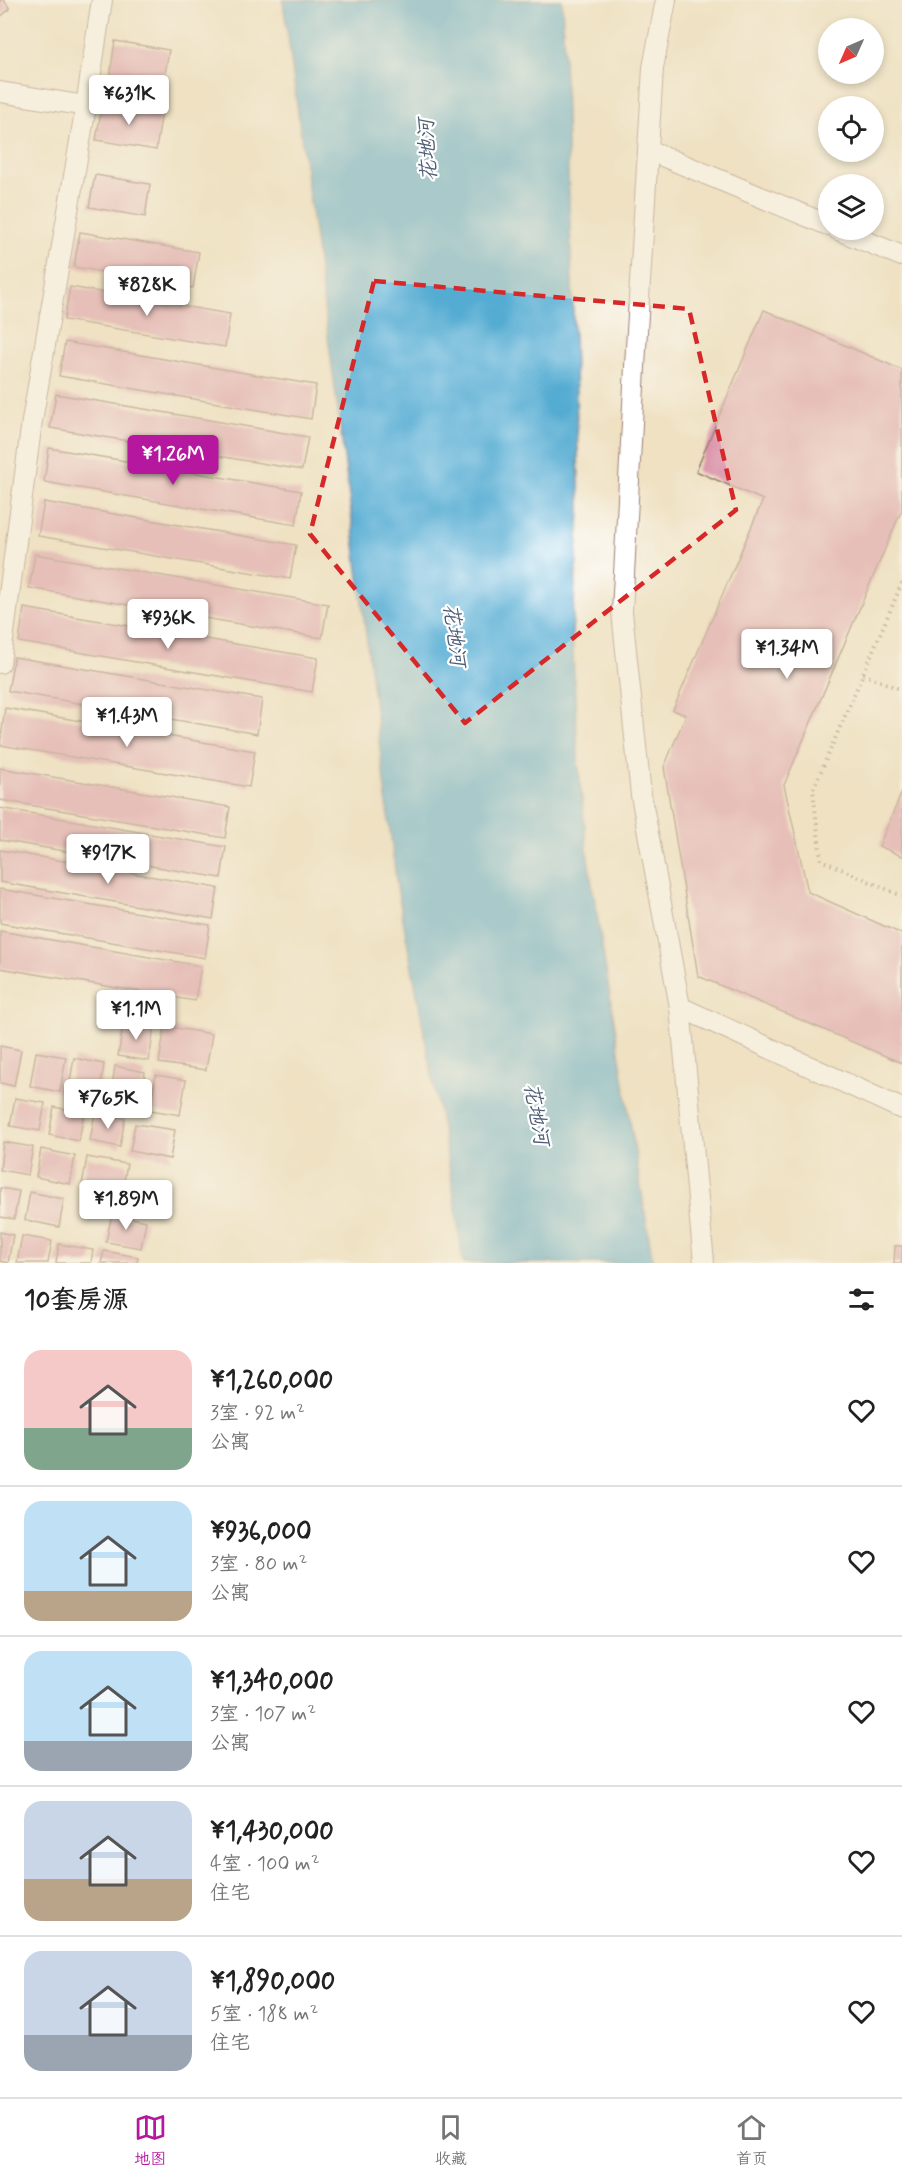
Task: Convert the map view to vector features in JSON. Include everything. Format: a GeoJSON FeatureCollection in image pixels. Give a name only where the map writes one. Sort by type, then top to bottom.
{"type":"FeatureCollection","features":[{"type":"Feature","properties":{"kind":"street"},"geometry":{"type":"LineString","coordinates":[[0,663],[32,421],[102,0]]}},
{"type":"Feature","properties":{"kind":"street"},"geometry":{"type":"LineString","coordinates":[[666,0],[653,68],[622,612],[640,795],[681,1007],[704,1263]]}},
{"type":"Feature","properties":{"kind":"street"},"geometry":{"type":"LineString","coordinates":[[0,92],[86,106]]}},
{"type":"Feature","properties":{"kind":"street"},"geometry":{"type":"LineString","coordinates":[[648,150],[818,221]]}},
{"type":"Feature","properties":{"kind":"street"},"geometry":{"type":"LineString","coordinates":[[863,240],[902,256]]}},
{"type":"Feature","properties":{"kind":"street"},"geometry":{"type":"LineString","coordinates":[[681,1007],[902,1109]]}},
{"type":"Feature","properties":{"kind":"path"},"geometry":{"type":"LineString","coordinates":[[902,583],[813,790],[821,860],[902,896]]}},
{"type":"Feature","properties":{"kind":"path"},"geometry":{"type":"LineString","coordinates":[[863,674],[902,690]]}},
{"type":"Feature","properties":{"kind":"highlighted area"},"geometry":{"type":"Polygon","coordinates":[[[374,281],[689,309],[736,510],[465,723],[310,534],[374,281]]]}},
{"type":"Feature","properties":{"kind":"water","name":"花地河"},"geometry":{"type":"Polygon","coordinates":[[[283,0],[562,0],[580,510],[572,633],[578,760],[588,859],[653,1263],[463,1263],[453,1188],[397,887],[346,471],[283,0]]]}},
{"type":"Feature","properties":{"kind":"building"},"geometry":{"type":"Polygon","coordinates":[[[0,0],[4,0],[10,9],[0,17],[0,0]]]}},
{"type":"Feature","properties":{"kind":"building"},"geometry":{"type":"Polygon","coordinates":[[[115,41],[169,50],[162,92],[109,83],[115,41]]]}},
{"type":"Feature","properties":{"kind":"building"},"geometry":{"type":"Polygon","coordinates":[[[103,101],[162,111],[156,150],[96,140],[103,101]]]}},
{"type":"Feature","properties":{"kind":"building"},"geometry":{"type":"Polygon","coordinates":[[[95,175],[150,184],[145,217],[89,207],[95,175]]]}},
{"type":"Feature","properties":{"kind":"building"},"geometry":{"type":"Polygon","coordinates":[[[80,232],[199,252],[193,288],[74,267],[80,232]]]}},
{"type":"Feature","properties":{"kind":"building"},"geometry":{"type":"Polygon","coordinates":[[[70,287],[230,314],[225,347],[64,320],[70,287]]]}},
{"type":"Feature","properties":{"kind":"building"},"geometry":{"type":"Polygon","coordinates":[[[764,310],[902,370],[902,509],[784,785],[808,892],[902,934],[902,1063],[698,976],[664,767],[686,715],[673,710],[763,500],[696,471],[764,310]]]}},
{"type":"Feature","properties":{"kind":"building"},"geometry":{"type":"Polygon","coordinates":[[[65,342],[316,385],[311,419],[59,376],[65,342]]]}},
{"type":"Feature","properties":{"kind":"building"},"geometry":{"type":"Polygon","coordinates":[[[56,394],[308,437],[302,470],[50,428],[56,394]]]}},
{"type":"Feature","properties":{"kind":"building"},"geometry":{"type":"Polygon","coordinates":[[[49,448],[301,491],[296,525],[44,482],[49,448]]]}},
{"type":"Feature","properties":{"kind":"building"},"geometry":{"type":"Polygon","coordinates":[[[44,502],[296,545],[290,579],[38,536],[44,502]]]}},
{"type":"Feature","properties":{"kind":"building"},"geometry":{"type":"Polygon","coordinates":[[[35,554],[328,604],[322,638],[29,588],[35,554]]]}},
{"type":"Feature","properties":{"kind":"building"},"geometry":{"type":"Polygon","coordinates":[[[24,608],[318,658],[312,692],[19,642],[24,608]]]}},
{"type":"Feature","properties":{"kind":"building"},"geometry":{"type":"Polygon","coordinates":[[[14,657],[262,699],[257,734],[8,691],[14,657]]]}},
{"type":"Feature","properties":{"kind":"building"},"geometry":{"type":"Polygon","coordinates":[[[5,708],[255,751],[249,787],[0,745],[5,708]]]}},
{"type":"Feature","properties":{"kind":"building"},"geometry":{"type":"Polygon","coordinates":[[[0,768],[230,807],[225,838],[0,800],[0,768]]]}},
{"type":"Feature","properties":{"kind":"building"},"geometry":{"type":"Polygon","coordinates":[[[902,792],[902,856],[879,846],[902,792]]]}},
{"type":"Feature","properties":{"kind":"building"},"geometry":{"type":"Polygon","coordinates":[[[0,808],[226,847],[221,878],[0,840],[0,808]]]}},
{"type":"Feature","properties":{"kind":"building"},"geometry":{"type":"Polygon","coordinates":[[[0,850],[218,888],[213,919],[0,882],[0,850]]]}},
{"type":"Feature","properties":{"kind":"building"},"geometry":{"type":"Polygon","coordinates":[[[0,889],[210,925],[205,958],[0,923],[0,889]]]}},
{"type":"Feature","properties":{"kind":"building"},"geometry":{"type":"Polygon","coordinates":[[[0,931],[201,966],[195,1001],[0,968],[0,931]]]}},
{"type":"Feature","properties":{"kind":"building"},"geometry":{"type":"Polygon","coordinates":[[[124,1021],[154,1027],[149,1061],[118,1056],[124,1021]]]}},
{"type":"Feature","properties":{"kind":"building"},"geometry":{"type":"Polygon","coordinates":[[[165,1026],[212,1034],[206,1070],[159,1063],[165,1026]]]}},
{"type":"Feature","properties":{"kind":"building"},"geometry":{"type":"Polygon","coordinates":[[[0,1046],[21,1050],[14,1086],[0,1083],[0,1046]]]}},
{"type":"Feature","properties":{"kind":"building"},"geometry":{"type":"Polygon","coordinates":[[[36,1052],[66,1057],[60,1092],[30,1086],[36,1052]]]}},
{"type":"Feature","properties":{"kind":"building"},"geometry":{"type":"Polygon","coordinates":[[[74,1058],[104,1064],[99,1099],[68,1093],[74,1058]]]}},
{"type":"Feature","properties":{"kind":"building"},"geometry":{"type":"Polygon","coordinates":[[[115,1066],[145,1072],[140,1107],[110,1101],[115,1066]]]}},
{"type":"Feature","properties":{"kind":"building"},"geometry":{"type":"Polygon","coordinates":[[[156,1075],[186,1080],[180,1115],[150,1110],[156,1075]]]}},
{"type":"Feature","properties":{"kind":"building"},"geometry":{"type":"Polygon","coordinates":[[[15,1098],[45,1103],[40,1131],[10,1126],[15,1098]]]}},
{"type":"Feature","properties":{"kind":"building"},"geometry":{"type":"Polygon","coordinates":[[[54,1107],[84,1113],[79,1141],[49,1135],[54,1107]]]}},
{"type":"Feature","properties":{"kind":"building"},"geometry":{"type":"Polygon","coordinates":[[[95,1113],[125,1118],[120,1147],[90,1141],[95,1113]]]}},
{"type":"Feature","properties":{"kind":"building"},"geometry":{"type":"Polygon","coordinates":[[[135,1124],[175,1130],[170,1159],[130,1151],[135,1124]]]}},
{"type":"Feature","properties":{"kind":"building"},"geometry":{"type":"Polygon","coordinates":[[[3,1142],[33,1147],[28,1175],[0,1170],[3,1142]]]}},
{"type":"Feature","properties":{"kind":"building"},"geometry":{"type":"Polygon","coordinates":[[[41,1149],[75,1156],[70,1184],[36,1177],[41,1149]]]}},
{"type":"Feature","properties":{"kind":"building"},"geometry":{"type":"Polygon","coordinates":[[[87,1157],[127,1164],[122,1192],[82,1185],[87,1157]]]}},
{"type":"Feature","properties":{"kind":"building"},"geometry":{"type":"Polygon","coordinates":[[[0,1188],[19,1191],[14,1219],[0,1217],[0,1188]]]}},
{"type":"Feature","properties":{"kind":"building"},"geometry":{"type":"Polygon","coordinates":[[[30,1192],[64,1199],[59,1227],[25,1220],[30,1192]]]}},
{"type":"Feature","properties":{"kind":"building"},"geometry":{"type":"Polygon","coordinates":[[[112,1214],[146,1221],[141,1248],[106,1242],[112,1214]]]}},
{"type":"Feature","properties":{"kind":"building"},"geometry":{"type":"Polygon","coordinates":[[[0,1232],[13,1235],[8,1263],[0,1261],[0,1232]]]}},
{"type":"Feature","properties":{"kind":"building"},"geometry":{"type":"Polygon","coordinates":[[[22,1236],[52,1241],[48,1263],[17,1263],[22,1236]]]}},
{"type":"Feature","properties":{"kind":"building"},"geometry":{"type":"Polygon","coordinates":[[[59,1244],[93,1250],[91,1263],[56,1263],[59,1244]]]}},
{"type":"Feature","properties":{"kind":"building"},"geometry":{"type":"Polygon","coordinates":[[[895,1246],[902,1246],[902,1263],[894,1263],[895,1246]]]}},
{"type":"Feature","properties":{"kind":"building"},"geometry":{"type":"Polygon","coordinates":[[[104,1251],[138,1257],[137,1263],[101,1263],[104,1251]]]}}]}
